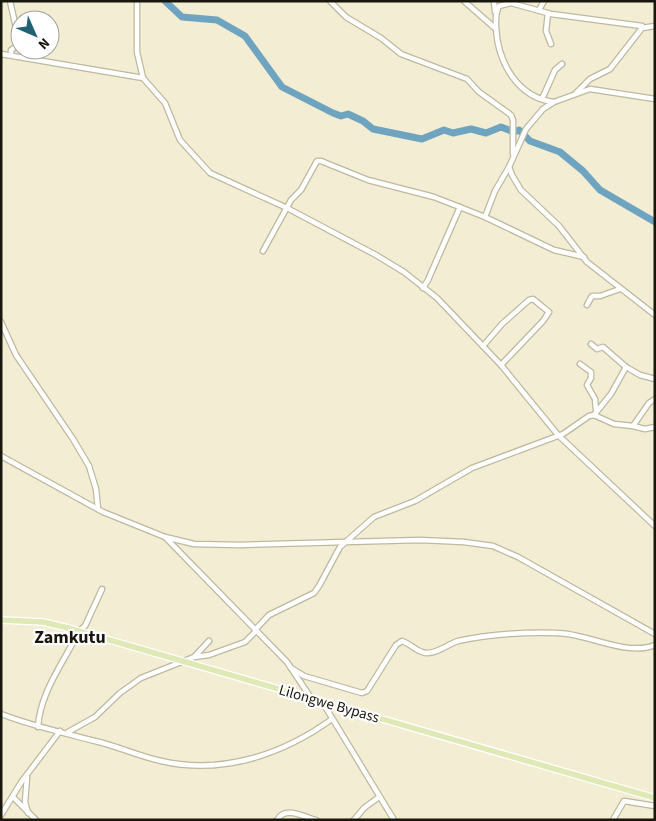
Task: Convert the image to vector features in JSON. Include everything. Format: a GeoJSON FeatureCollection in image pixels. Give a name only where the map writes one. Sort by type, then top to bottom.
{"type":"FeatureCollection","features":[{"type":"Feature","properties":{"kind":"main road","name":"Lilongwe Bypass"},"geometry":{"type":"LineString","coordinates":[[1,620],[43,622],[80,631],[655,798]]}},
{"type":"Feature","properties":{"kind":"street"},"geometry":{"type":"LineString","coordinates":[[137,1],[137,52],[143,78],[165,103],[180,140],[203,167],[220,178],[287,208],[382,259],[443,303],[501,365],[558,435],[655,526]]}},
{"type":"Feature","properties":{"kind":"street"},"geometry":{"type":"LineString","coordinates":[[330,1],[346,16],[381,38],[401,54],[467,79],[479,92],[505,110],[513,120],[510,167],[495,191],[485,217]]}},
{"type":"Feature","properties":{"kind":"street"},"geometry":{"type":"LineString","coordinates":[[464,1],[496,29]]}},
{"type":"Feature","properties":{"kind":"street"},"geometry":{"type":"LineString","coordinates":[[494,1],[500,52],[508,72],[520,85],[542,99],[554,102]]}},
{"type":"Feature","properties":{"kind":"street"},"geometry":{"type":"LineString","coordinates":[[539,10],[544,1]]}},
{"type":"Feature","properties":{"kind":"street"},"geometry":{"type":"LineString","coordinates":[[495,14],[502,4],[511,3],[548,13],[642,26]]}},
{"type":"Feature","properties":{"kind":"street"},"geometry":{"type":"LineString","coordinates":[[548,13],[546,31],[551,44]]}},
{"type":"Feature","properties":{"kind":"street"},"geometry":{"type":"LineString","coordinates":[[576,93],[590,78],[610,68],[622,50],[642,28],[655,26]]}},
{"type":"Feature","properties":{"kind":"street"},"geometry":{"type":"LineString","coordinates":[[44,60],[143,78]]}},
{"type":"Feature","properties":{"kind":"street"},"geometry":{"type":"LineString","coordinates":[[542,99],[555,70],[562,64]]}},
{"type":"Feature","properties":{"kind":"street"},"geometry":{"type":"LineString","coordinates":[[512,157],[526,129],[542,108],[576,93],[590,89],[655,99]]}},
{"type":"Feature","properties":{"kind":"street"},"geometry":{"type":"LineString","coordinates":[[263,251],[291,200],[301,190],[317,161],[334,165],[368,180],[434,197],[485,217],[554,250],[584,257]]}},
{"type":"Feature","properties":{"kind":"street"},"geometry":{"type":"LineString","coordinates":[[510,167],[521,190],[559,226],[587,262],[655,315]]}},
{"type":"Feature","properties":{"kind":"street"},"geometry":{"type":"LineString","coordinates":[[423,288],[460,207]]}},
{"type":"Feature","properties":{"kind":"street"},"geometry":{"type":"LineString","coordinates":[[587,305],[592,296],[600,296],[620,289]]}},
{"type":"Feature","properties":{"kind":"street"},"geometry":{"type":"LineString","coordinates":[[483,346],[502,324],[529,300],[533,299],[549,312],[543,321],[501,365]]}},
{"type":"Feature","properties":{"kind":"street"},"geometry":{"type":"LineString","coordinates":[[1,322],[16,355],[89,466],[96,488],[98,509]]}},
{"type":"Feature","properties":{"kind":"street"},"geometry":{"type":"LineString","coordinates":[[591,344],[597,349],[603,347],[626,367],[640,375],[655,379]]}},
{"type":"Feature","properties":{"kind":"street"},"geometry":{"type":"LineString","coordinates":[[580,364],[591,372],[591,378],[587,385],[595,399],[595,412]]}},
{"type":"Feature","properties":{"kind":"street"},"geometry":{"type":"LineString","coordinates":[[194,657],[210,654],[245,642],[269,615],[314,593],[343,543],[380,514],[415,501],[472,468],[558,435],[595,412],[611,394],[626,367]]}},
{"type":"Feature","properties":{"kind":"street"},"geometry":{"type":"LineString","coordinates":[[633,426],[649,403],[655,399]]}},
{"type":"Feature","properties":{"kind":"street"},"geometry":{"type":"LineString","coordinates":[[595,412],[614,424],[645,429],[655,427]]}},
{"type":"Feature","properties":{"kind":"street"},"geometry":{"type":"LineString","coordinates":[[1,456],[98,509],[165,537],[204,545],[420,540],[493,546],[518,556],[655,634]]}},
{"type":"Feature","properties":{"kind":"street"},"geometry":{"type":"LineString","coordinates":[[165,537],[291,668],[312,699]]}},
{"type":"Feature","properties":{"kind":"street"},"geometry":{"type":"LineString","coordinates":[[38,727],[39,717],[52,681],[80,631],[85,626],[102,589]]}},
{"type":"Feature","properties":{"kind":"street"},"geometry":{"type":"LineString","coordinates":[[291,668],[304,676],[362,693],[367,691],[396,645],[402,641],[418,650],[431,653],[458,641],[526,632],[560,633],[627,647],[649,647],[655,645]]}},
{"type":"Feature","properties":{"kind":"street"},"geometry":{"type":"LineString","coordinates":[[68,732],[95,717],[120,693],[141,678],[185,662],[194,657],[209,641]]}},
{"type":"Feature","properties":{"kind":"street"},"geometry":{"type":"LineString","coordinates":[[323,703],[394,820]]}},
{"type":"Feature","properties":{"kind":"street"},"geometry":{"type":"LineString","coordinates":[[1,714],[38,727],[68,732],[161,761],[221,766],[270,753],[306,736],[332,718]]}},
{"type":"Feature","properties":{"kind":"street"},"geometry":{"type":"LineString","coordinates":[[1,815],[60,732]]}},
{"type":"Feature","properties":{"kind":"street"},"geometry":{"type":"LineString","coordinates":[[27,777],[24,802],[28,813]]}},
{"type":"Feature","properties":{"kind":"street"},"geometry":{"type":"LineString","coordinates":[[13,797],[36,820]]}},
{"type":"Feature","properties":{"kind":"street"},"geometry":{"type":"LineString","coordinates":[[354,820],[364,808],[379,797]]}},
{"type":"Feature","properties":{"kind":"street"},"geometry":{"type":"LineString","coordinates":[[613,820],[624,801],[655,806]]}},
{"type":"Feature","properties":{"kind":"street"},"geometry":{"type":"LineString","coordinates":[[277,820],[286,811],[316,820]]}},
{"type":"Feature","properties":{"kind":"waterway"},"geometry":{"type":"LineString","coordinates":[[165,1],[182,17],[217,20],[245,36],[282,87],[333,113],[341,116],[348,114],[363,121],[373,129],[422,139],[444,130],[453,133],[471,129],[486,133],[501,127],[514,132],[519,130],[530,141],[560,152],[583,171],[600,190],[655,222]]}},
{"type":"Feature","properties":{"kind":"district","name":"Zamkutu"},"geometry":{"type":"Point","coordinates":[70,637]}}]}
